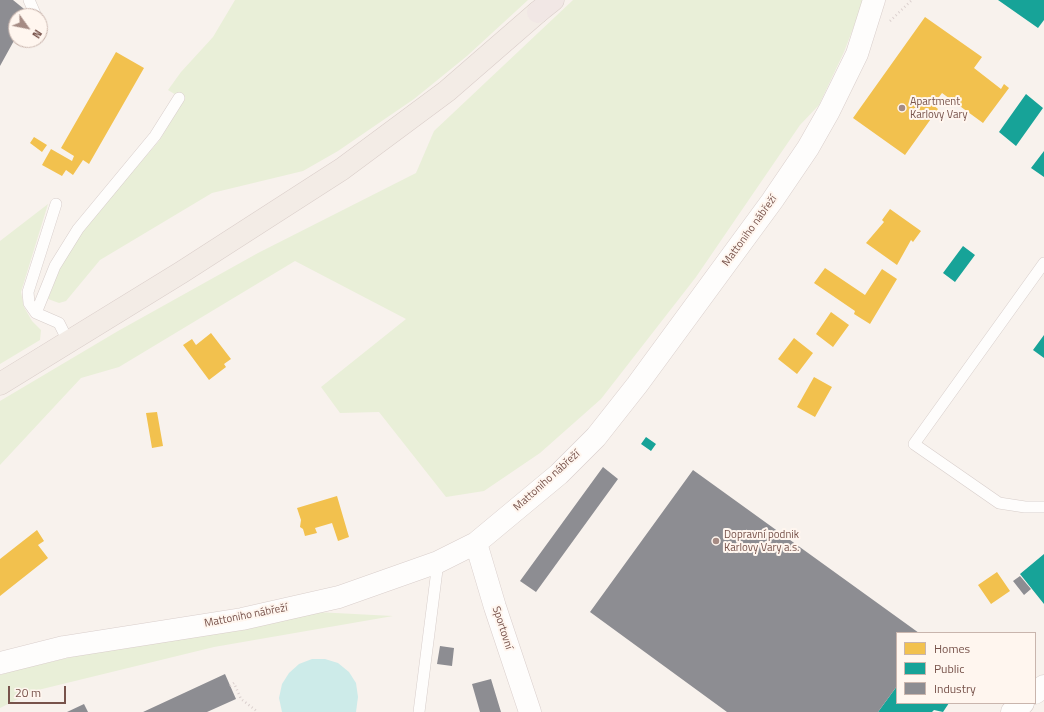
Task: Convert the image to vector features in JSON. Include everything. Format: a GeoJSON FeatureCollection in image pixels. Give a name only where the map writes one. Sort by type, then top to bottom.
{"type":"FeatureCollection","features":[{"type":"Feature","properties":{"kind":"main road","name":"Mattoniho nábřeží"},"geometry":{"type":"LineString","coordinates":[[0,663],[64,647],[242,619],[338,597],[438,562],[476,543],[558,474],[596,436],[637,385],[763,214],[808,148],[829,111],[856,54],[874,0]]}},
{"type":"Feature","properties":{"kind":"main road"},"geometry":{"type":"LineString","coordinates":[[0,384],[70,343],[342,169],[447,91],[546,4]]}},
{"type":"Feature","properties":{"kind":"main road","name":"Sportovní"},"geometry":{"type":"LineString","coordinates":[[476,543],[495,607],[530,712]]}},
{"type":"Feature","properties":{"kind":"main road"},"geometry":{"type":"LineString","coordinates":[[1036,692],[1044,686]]}},
{"type":"Feature","properties":{"kind":"main road"},"geometry":{"type":"LineString","coordinates":[[1012,712],[1022,704]]}},
{"type":"Feature","properties":{"kind":"lane"},"geometry":{"type":"LineString","coordinates":[[36,313],[55,266],[78,229],[155,136],[179,98]]}},
{"type":"Feature","properties":{"kind":"lane"},"geometry":{"type":"LineString","coordinates":[[56,204],[28,292],[29,303],[36,313],[59,323],[70,343]]}},
{"type":"Feature","properties":{"kind":"lane"},"geometry":{"type":"LineString","coordinates":[[1044,263],[914,444],[999,503],[1025,507],[1044,507]]}},
{"type":"Feature","properties":{"kind":"lane"},"geometry":{"type":"LineString","coordinates":[[419,712],[438,562]]}},
{"type":"Feature","properties":{"kind":"path"},"geometry":{"type":"LineString","coordinates":[[230,686],[234,683],[241,699],[258,712]]}},
{"type":"Feature","properties":{"kind":"green space"},"geometry":{"type":"Polygon","coordinates":[[[235,0],[528,0],[467,56],[414,99],[338,151],[303,171],[212,193],[100,260],[66,301],[59,303],[48,299],[65,255],[98,211],[159,141],[184,100],[168,90],[181,72],[213,37],[235,0]]]}},
{"type":"Feature","properties":{"kind":"green space"},"geometry":{"type":"Polygon","coordinates":[[[573,0],[864,0],[844,52],[819,105],[800,125],[696,277],[601,399],[540,453],[484,491],[446,497],[379,412],[340,413],[321,387],[406,319],[295,261],[119,367],[81,378],[0,465],[0,401],[118,331],[258,253],[416,173],[434,131],[573,0]]]}},
{"type":"Feature","properties":{"kind":"green space"},"geometry":{"type":"Polygon","coordinates":[[[48,204],[21,292],[24,307],[32,321],[41,330],[40,340],[0,364],[0,241],[48,204]]]}},
{"type":"Feature","properties":{"kind":"green space"},"geometry":{"type":"Polygon","coordinates":[[[316,612],[393,616],[214,647],[34,691],[0,708],[0,675],[16,670],[102,650],[316,612]]]}},
{"type":"Feature","properties":{"kind":"water"},"geometry":{"type":"Polygon","coordinates":[[[312,659],[325,659],[338,663],[349,672],[356,683],[358,697],[356,712],[282,712],[279,698],[282,684],[289,673],[299,664],[312,659]]]}},
{"type":"Feature","properties":{"kind":"building: Homes","name":"Apartment Karlovy Vary"},"geometry":{"type":"Polygon","coordinates":[[[925,17],[982,57],[974,68],[1001,89],[1004,84],[1009,88],[983,123],[942,93],[933,105],[938,109],[905,155],[853,118],[925,17]]]}},
{"type":"Feature","properties":{"kind":"building: Homes"},"geometry":{"type":"Polygon","coordinates":[[[116,52],[144,68],[89,164],[83,160],[73,175],[66,170],[62,176],[42,165],[51,149],[72,161],[74,156],[61,148],[116,52]]]}},
{"type":"Feature","properties":{"kind":"building: Homes"},"geometry":{"type":"Polygon","coordinates":[[[34,137],[47,145],[42,152],[30,143],[34,137]]]}},
{"type":"Feature","properties":{"kind":"building: Homes"},"geometry":{"type":"Polygon","coordinates":[[[890,209],[921,231],[913,242],[911,240],[897,265],[866,243],[884,222],[882,220],[890,209]]]}},
{"type":"Feature","properties":{"kind":"building: Homes"},"geometry":{"type":"Polygon","coordinates":[[[825,268],[865,295],[882,269],[897,279],[870,324],[854,314],[855,311],[814,283],[825,268]]]}},
{"type":"Feature","properties":{"kind":"building: Homes"},"geometry":{"type":"Polygon","coordinates":[[[831,312],[849,325],[833,347],[816,334],[831,312]]]}},
{"type":"Feature","properties":{"kind":"building: Homes"},"geometry":{"type":"Polygon","coordinates":[[[211,333],[231,359],[224,364],[226,367],[209,380],[183,345],[192,339],[196,345],[211,333]]]}},
{"type":"Feature","properties":{"kind":"building: Homes"},"geometry":{"type":"Polygon","coordinates":[[[794,338],[813,353],[797,374],[778,359],[794,338]]]}},
{"type":"Feature","properties":{"kind":"building: Homes"},"geometry":{"type":"Polygon","coordinates":[[[814,377],[832,387],[815,417],[797,407],[814,377]]]}},
{"type":"Feature","properties":{"kind":"building: Homes"},"geometry":{"type":"Polygon","coordinates":[[[157,412],[163,446],[152,448],[146,413],[157,412]]]}},
{"type":"Feature","properties":{"kind":"building: Homes"},"geometry":{"type":"Polygon","coordinates":[[[337,496],[349,537],[338,541],[332,523],[315,528],[317,533],[305,536],[303,529],[300,527],[301,520],[297,508],[337,496]]]}},
{"type":"Feature","properties":{"kind":"building: Homes"},"geometry":{"type":"Polygon","coordinates":[[[37,530],[44,541],[38,545],[48,558],[0,596],[0,559],[37,530]]]}},
{"type":"Feature","properties":{"kind":"building: Homes"},"geometry":{"type":"Polygon","coordinates":[[[997,572],[1010,591],[991,604],[978,585],[997,572]]]}},
{"type":"Feature","properties":{"kind":"building: Public"},"geometry":{"type":"Polygon","coordinates":[[[998,0],[1044,0],[1044,20],[1038,28],[998,0]]]}},
{"type":"Feature","properties":{"kind":"building: Public"},"geometry":{"type":"Polygon","coordinates":[[[1026,94],[1043,108],[1016,146],[999,132],[1026,94]]]}},
{"type":"Feature","properties":{"kind":"building: Public"},"geometry":{"type":"Polygon","coordinates":[[[1044,151],[1044,177],[1031,168],[1044,151]]]}},
{"type":"Feature","properties":{"kind":"building: Public"},"geometry":{"type":"Polygon","coordinates":[[[963,246],[975,255],[955,282],[943,273],[963,246]]]}},
{"type":"Feature","properties":{"kind":"building: Public"},"geometry":{"type":"Polygon","coordinates":[[[1044,335],[1044,358],[1033,350],[1044,335]]]}},
{"type":"Feature","properties":{"kind":"building: Public"},"geometry":{"type":"Polygon","coordinates":[[[646,437],[656,444],[651,451],[641,444],[646,437]]]}},
{"type":"Feature","properties":{"kind":"building: Public"},"geometry":{"type":"Polygon","coordinates":[[[1044,554],[1044,604],[1020,574],[1044,554]]]}},
{"type":"Feature","properties":{"kind":"building: Public"},"geometry":{"type":"Polygon","coordinates":[[[896,687],[896,704],[948,704],[943,712],[934,710],[932,712],[878,712],[896,687]]]}},
{"type":"Feature","properties":{"kind":"building: Industry"},"geometry":{"type":"Polygon","coordinates":[[[0,0],[13,0],[23,8],[8,8],[8,48],[10,48],[0,66],[0,0]]]}},
{"type":"Feature","properties":{"kind":"building: Industry"},"geometry":{"type":"Polygon","coordinates":[[[603,467],[618,479],[536,592],[520,581],[603,467]]]}},
{"type":"Feature","properties":{"kind":"building: Industry","name":"Dopravní podnik Karlovy Vary a.s."},"geometry":{"type":"Polygon","coordinates":[[[693,470],[918,632],[896,632],[896,687],[878,712],[727,712],[590,612],[693,470]]]}},
{"type":"Feature","properties":{"kind":"building: Industry"},"geometry":{"type":"Polygon","coordinates":[[[1020,576],[1031,589],[1024,595],[1013,581],[1020,576]]]}},
{"type":"Feature","properties":{"kind":"building: Industry"},"geometry":{"type":"Polygon","coordinates":[[[440,646],[454,648],[452,666],[437,664],[440,646]]]}},
{"type":"Feature","properties":{"kind":"building: Industry"},"geometry":{"type":"Polygon","coordinates":[[[225,674],[236,699],[207,712],[143,712],[225,674]]]}},
{"type":"Feature","properties":{"kind":"building: Industry"},"geometry":{"type":"Polygon","coordinates":[[[491,679],[501,712],[480,712],[472,684],[491,679]]]}},
{"type":"Feature","properties":{"kind":"building: Industry"},"geometry":{"type":"Polygon","coordinates":[[[84,704],[88,712],[67,712],[84,704]]]}},
{"type":"Feature","properties":{"kind":"place","name":"Apartment Karlovy Vary"},"geometry":{"type":"Point","coordinates":[902,108]}},
{"type":"Feature","properties":{"kind":"place","name":"Dopravní podnik Karlovy Vary a.s."},"geometry":{"type":"Point","coordinates":[716,541]}}]}
